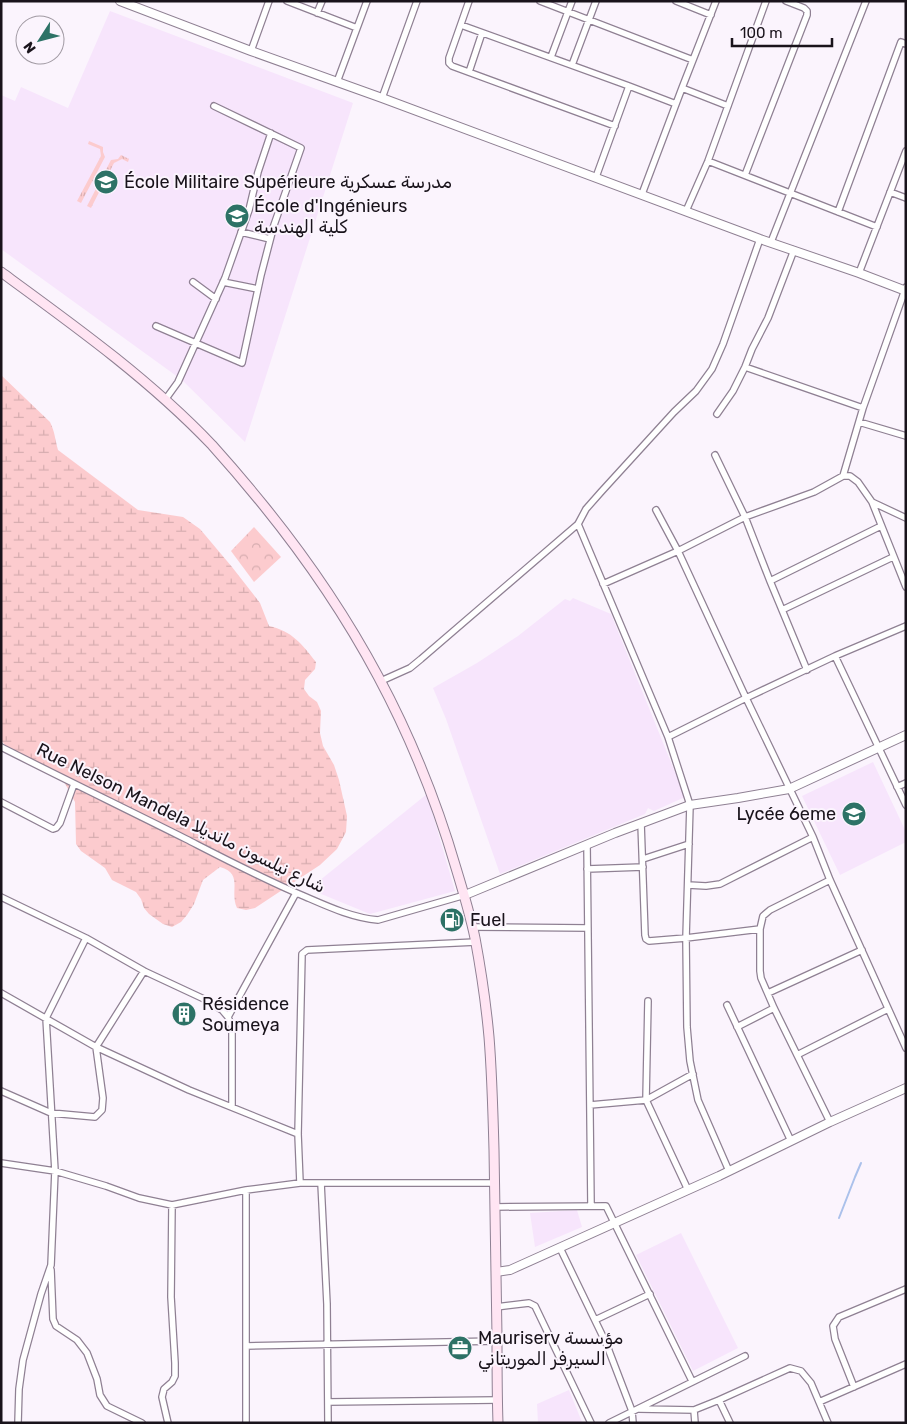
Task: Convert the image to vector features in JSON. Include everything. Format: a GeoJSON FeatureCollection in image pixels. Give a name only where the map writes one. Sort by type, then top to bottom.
{"type":"FeatureCollection","features":[{"type":"Feature","properties":{"kind":"main road"},"geometry":{"type":"LineString","coordinates":[[1,272],[94,340],[134,373],[165,400],[232,467],[283,529],[335,603],[366,653],[400,717],[423,770],[442,821],[465,895],[476,942],[489,1036],[492,1084],[498,1423]]}},
{"type":"Feature","properties":{"kind":"street"},"geometry":{"type":"LineString","coordinates":[[120,1],[770,242],[905,289],[863,408],[844,476]]}},
{"type":"Feature","properties":{"kind":"street"},"geometry":{"type":"LineString","coordinates":[[251,51],[270,1]]}},
{"type":"Feature","properties":{"kind":"street"},"geometry":{"type":"LineString","coordinates":[[288,1],[357,28]]}},
{"type":"Feature","properties":{"kind":"street"},"geometry":{"type":"LineString","coordinates":[[318,13],[322,1]]}},
{"type":"Feature","properties":{"kind":"street"},"geometry":{"type":"LineString","coordinates":[[337,82],[367,1]]}},
{"type":"Feature","properties":{"kind":"street"},"geometry":{"type":"LineString","coordinates":[[382,98],[417,1]]}},
{"type":"Feature","properties":{"kind":"street"},"geometry":{"type":"LineString","coordinates":[[469,1],[448,58],[452,66],[614,126]]}},
{"type":"Feature","properties":{"kind":"street"},"geometry":{"type":"LineString","coordinates":[[540,1],[693,60]]}},
{"type":"Feature","properties":{"kind":"street"},"geometry":{"type":"LineString","coordinates":[[551,57],[572,1]]}},
{"type":"Feature","properties":{"kind":"street"},"geometry":{"type":"LineString","coordinates":[[572,65],[596,1]]}},
{"type":"Feature","properties":{"kind":"street"},"geometry":{"type":"LineString","coordinates":[[676,1],[711,14]]}},
{"type":"Feature","properties":{"kind":"street"},"geometry":{"type":"LineString","coordinates":[[642,194],[716,1]]}},
{"type":"Feature","properties":{"kind":"street"},"geometry":{"type":"LineString","coordinates":[[686,211],[708,160],[766,1]]}},
{"type":"Feature","properties":{"kind":"street"},"geometry":{"type":"LineString","coordinates":[[745,174],[807,15],[807,11],[804,8],[786,1]]}},
{"type":"Feature","properties":{"kind":"street"},"geometry":{"type":"LineString","coordinates":[[770,242],[866,1]]}},
{"type":"Feature","properties":{"kind":"street"},"geometry":{"type":"LineString","coordinates":[[460,25],[676,104]]}},
{"type":"Feature","properties":{"kind":"street"},"geometry":{"type":"LineString","coordinates":[[469,72],[482,33]]}},
{"type":"Feature","properties":{"kind":"street"},"geometry":{"type":"LineString","coordinates":[[838,212],[901,42],[906,44]]}},
{"type":"Feature","properties":{"kind":"street"},"geometry":{"type":"LineString","coordinates":[[596,177],[629,86]]}},
{"type":"Feature","properties":{"kind":"street"},"geometry":{"type":"LineString","coordinates":[[682,88],[728,106]]}},
{"type":"Feature","properties":{"kind":"street"},"geometry":{"type":"LineString","coordinates":[[156,326],[242,363],[270,240],[301,148],[214,106]]}},
{"type":"Feature","properties":{"kind":"street"},"geometry":{"type":"LineString","coordinates":[[165,400],[178,382],[223,282],[249,210],[258,172],[271,133]]}},
{"type":"Feature","properties":{"kind":"street"},"geometry":{"type":"LineString","coordinates":[[860,273],[906,151]]}},
{"type":"Feature","properties":{"kind":"street"},"geometry":{"type":"LineString","coordinates":[[708,160],[877,227]]}},
{"type":"Feature","properties":{"kind":"street"},"geometry":{"type":"LineString","coordinates":[[890,192],[906,198]]}},
{"type":"Feature","properties":{"kind":"street"},"geometry":{"type":"LineString","coordinates":[[241,232],[270,240]]}},
{"type":"Feature","properties":{"kind":"street"},"geometry":{"type":"LineString","coordinates":[[381,681],[416,664],[578,524],[586,509],[696,390],[712,370],[723,344],[760,238]]}},
{"type":"Feature","properties":{"kind":"street"},"geometry":{"type":"LineString","coordinates":[[718,414],[733,391],[768,318],[794,250]]}},
{"type":"Feature","properties":{"kind":"street"},"geometry":{"type":"LineString","coordinates":[[193,282],[216,299]]}},
{"type":"Feature","properties":{"kind":"street"},"geometry":{"type":"LineString","coordinates":[[223,282],[258,289]]}},
{"type":"Feature","properties":{"kind":"street"},"geometry":{"type":"LineString","coordinates":[[744,367],[863,408]]}},
{"type":"Feature","properties":{"kind":"street"},"geometry":{"type":"LineString","coordinates":[[859,422],[906,436]]}},
{"type":"Feature","properties":{"kind":"street"},"geometry":{"type":"LineString","coordinates":[[715,455],[746,517],[807,670]]}},
{"type":"Feature","properties":{"kind":"street"},"geometry":{"type":"LineString","coordinates":[[603,584],[678,551],[746,517],[814,492],[844,476],[850,476],[858,482],[872,502],[906,586]]}},
{"type":"Feature","properties":{"kind":"street"},"geometry":{"type":"LineString","coordinates":[[872,502],[906,518]]}},
{"type":"Feature","properties":{"kind":"street"},"geometry":{"type":"LineString","coordinates":[[656,510],[678,551],[813,837],[830,880],[906,1048]]}},
{"type":"Feature","properties":{"kind":"street"},"geometry":{"type":"LineString","coordinates":[[578,524],[668,737],[690,805],[686,938],[687,1027],[690,1061],[698,1100],[729,1171]]}},
{"type":"Feature","properties":{"kind":"street"},"geometry":{"type":"LineString","coordinates":[[770,581],[881,526]]}},
{"type":"Feature","properties":{"kind":"street"},"geometry":{"type":"LineString","coordinates":[[782,610],[893,557]]}},
{"type":"Feature","properties":{"kind":"street"},"geometry":{"type":"LineString","coordinates":[[899,570],[906,567]]}},
{"type":"Feature","properties":{"kind":"street"},"geometry":{"type":"LineString","coordinates":[[668,737],[835,656],[906,626]]}},
{"type":"Feature","properties":{"kind":"street"},"geometry":{"type":"LineString","coordinates":[[835,656],[906,805]]}},
{"type":"Feature","properties":{"kind":"street"},"geometry":{"type":"LineString","coordinates":[[465,895],[690,805],[789,788],[906,735]]}},
{"type":"Feature","properties":{"kind":"street","name":"Rue Nelson Mandela شارع نيلسون مانديلا"},"geometry":{"type":"LineString","coordinates":[[1,747],[264,879],[334,909],[378,920],[465,895]]}},
{"type":"Feature","properties":{"kind":"street"},"geometry":{"type":"LineString","coordinates":[[897,787],[906,783]]}},
{"type":"Feature","properties":{"kind":"street"},"geometry":{"type":"LineString","coordinates":[[1,802],[52,829],[60,824],[74,784]]}},
{"type":"Feature","properties":{"kind":"street"},"geometry":{"type":"LineString","coordinates":[[641,823],[645,935],[648,941],[760,929]]}},
{"type":"Feature","properties":{"kind":"street"},"geometry":{"type":"LineString","coordinates":[[688,884],[706,886],[720,884],[813,837]]}},
{"type":"Feature","properties":{"kind":"street"},"geometry":{"type":"LineString","coordinates":[[643,859],[689,844]]}},
{"type":"Feature","properties":{"kind":"street"},"geometry":{"type":"LineString","coordinates":[[587,845],[590,1205]]}},
{"type":"Feature","properties":{"kind":"street"},"geometry":{"type":"LineString","coordinates":[[587,869],[642,867]]}},
{"type":"Feature","properties":{"kind":"street"},"geometry":{"type":"LineString","coordinates":[[830,880],[770,910],[763,916],[760,929],[761,978],[830,1122]]}},
{"type":"Feature","properties":{"kind":"street"},"geometry":{"type":"LineString","coordinates":[[228,1017],[296,893]]}},
{"type":"Feature","properties":{"kind":"street"},"geometry":{"type":"LineString","coordinates":[[1,897],[86,938],[144,971],[204,999],[222,1010],[228,1017],[232,1027],[232,1107]]}},
{"type":"Feature","properties":{"kind":"street"},"geometry":{"type":"LineString","coordinates":[[472,927],[588,928]]}},
{"type":"Feature","properties":{"kind":"street"},"geometry":{"type":"LineString","coordinates":[[86,938],[46,1018],[55,1171],[51,1265],[52,1314],[56,1326],[73,1336],[87,1353],[93,1367],[100,1395],[106,1406],[142,1423]]}},
{"type":"Feature","properties":{"kind":"street"},"geometry":{"type":"LineString","coordinates":[[300,1183],[298,1134],[302,954],[307,950],[476,942]]}},
{"type":"Feature","properties":{"kind":"street"},"geometry":{"type":"LineString","coordinates":[[768,993],[862,950]]}},
{"type":"Feature","properties":{"kind":"street"},"geometry":{"type":"LineString","coordinates":[[1,1091],[51,1113],[96,1117],[102,1110],[103,1098],[96,1047],[144,971]]}},
{"type":"Feature","properties":{"kind":"street"},"geometry":{"type":"LineString","coordinates":[[1,993],[96,1047],[189,1090],[298,1134]]}},
{"type":"Feature","properties":{"kind":"street"},"geometry":{"type":"LineString","coordinates":[[648,1001],[646,1100],[688,1190]]}},
{"type":"Feature","properties":{"kind":"street"},"geometry":{"type":"LineString","coordinates":[[727,1005],[791,1141]]}},
{"type":"Feature","properties":{"kind":"street"},"geometry":{"type":"LineString","coordinates":[[737,1027],[774,1008]]}},
{"type":"Feature","properties":{"kind":"street"},"geometry":{"type":"LineString","coordinates":[[796,1054],[888,1009]]}},
{"type":"Feature","properties":{"kind":"street"},"geometry":{"type":"LineString","coordinates":[[590,1105],[646,1100],[692,1074]]}},
{"type":"Feature","properties":{"kind":"street"},"geometry":{"type":"LineString","coordinates":[[496,1272],[510,1270],[560,1248],[906,1088]]}},
{"type":"Feature","properties":{"kind":"street"},"geometry":{"type":"LineString","coordinates":[[1,1163],[55,1171],[139,1198],[172,1205],[246,1190],[300,1183],[494,1183]]}},
{"type":"Feature","properties":{"kind":"street"},"geometry":{"type":"LineString","coordinates":[[321,1183],[327,1304],[328,1423]]}},
{"type":"Feature","properties":{"kind":"street"},"geometry":{"type":"LineString","coordinates":[[246,1190],[246,1423]]}},
{"type":"Feature","properties":{"kind":"street"},"geometry":{"type":"LineString","coordinates":[[168,1423],[162,1397],[164,1390],[175,1376],[171,1297],[172,1205]]}},
{"type":"Feature","properties":{"kind":"street"},"geometry":{"type":"LineString","coordinates":[[494,1207],[606,1206],[692,1381]]}},
{"type":"Feature","properties":{"kind":"street"},"geometry":{"type":"LineString","coordinates":[[560,1248],[595,1320],[635,1410],[633,1423]]}},
{"type":"Feature","properties":{"kind":"street"},"geometry":{"type":"LineString","coordinates":[[18,1423],[19,1389],[23,1360],[51,1265]]}},
{"type":"Feature","properties":{"kind":"street"},"geometry":{"type":"LineString","coordinates":[[854,1387],[835,1339],[833,1326],[839,1317],[906,1288]]}},
{"type":"Feature","properties":{"kind":"street"},"geometry":{"type":"LineString","coordinates":[[595,1320],[650,1294]]}},
{"type":"Feature","properties":{"kind":"street"},"geometry":{"type":"LineString","coordinates":[[496,1307],[529,1303],[535,1306],[591,1423]]}},
{"type":"Feature","properties":{"kind":"street"},"geometry":{"type":"LineString","coordinates":[[246,1346],[497,1341]]}},
{"type":"Feature","properties":{"kind":"street"},"geometry":{"type":"LineString","coordinates":[[609,1423],[745,1356]]}},
{"type":"Feature","properties":{"kind":"street"},"geometry":{"type":"LineString","coordinates":[[819,1402],[906,1364]]}},
{"type":"Feature","properties":{"kind":"street"},"geometry":{"type":"LineString","coordinates":[[635,1410],[694,1410],[790,1368],[801,1371],[811,1383],[828,1423]]}},
{"type":"Feature","properties":{"kind":"street"},"geometry":{"type":"LineString","coordinates":[[328,1402],[497,1400]]}},
{"type":"Feature","properties":{"kind":"street"},"geometry":{"type":"LineString","coordinates":[[719,1400],[730,1423]]}},
{"type":"Feature","properties":{"kind":"street"},"geometry":{"type":"LineString","coordinates":[[694,1410],[695,1423]]}},
{"type":"Feature","properties":{"kind":"shaded area"},"geometry":{"type":"Polygon","coordinates":[[[110,11],[353,103],[245,442],[182,380],[1,249],[1,95],[15,101],[21,87],[68,108],[110,11]]]}},
{"type":"Feature","properties":{"kind":"shaded area"},"geometry":{"type":"Polygon","coordinates":[[[573,598],[611,614],[685,797],[654,811],[648,808],[645,814],[500,874],[446,719],[433,688],[477,663],[518,636],[565,599],[570,601],[573,598]]]}},
{"type":"Feature","properties":{"kind":"shaded area","name":"Lycée 6eme"},"geometry":{"type":"Polygon","coordinates":[[[873,762],[906,832],[906,842],[840,875],[802,796],[873,762]]]}},
{"type":"Feature","properties":{"kind":"shaded area"},"geometry":{"type":"Polygon","coordinates":[[[427,794],[455,891],[370,914],[309,889],[427,794]]]}},
{"type":"Feature","properties":{"kind":"shaded area"},"geometry":{"type":"Polygon","coordinates":[[[577,1210],[582,1227],[535,1247],[530,1213],[577,1210]]]}},
{"type":"Feature","properties":{"kind":"shaded area"},"geometry":{"type":"Polygon","coordinates":[[[681,1233],[738,1348],[693,1371],[636,1255],[681,1233]]]}},
{"type":"Feature","properties":{"kind":"shaded area"},"geometry":{"type":"Polygon","coordinates":[[[569,1390],[582,1422],[538,1423],[537,1404],[569,1390]]]}},
{"type":"Feature","properties":{"kind":"green space"},"geometry":{"type":"Polygon","coordinates":[[[89,141],[103,147],[105,157],[81,203],[77,201],[101,156],[100,149],[88,144],[89,141]]]}},
{"type":"Feature","properties":{"kind":"green space"},"geometry":{"type":"Polygon","coordinates":[[[121,155],[129,159],[128,162],[122,159],[114,163],[91,208],[87,206],[111,160],[118,159],[121,155]]]}},
{"type":"Feature","properties":{"kind":"green space"},"geometry":{"type":"Polygon","coordinates":[[[1,375],[50,422],[58,450],[138,510],[183,517],[200,529],[260,603],[269,626],[290,635],[301,644],[316,662],[315,669],[305,680],[304,689],[317,702],[321,711],[320,733],[323,746],[334,765],[339,780],[347,816],[346,832],[337,849],[320,865],[255,908],[246,910],[237,908],[232,874],[220,867],[203,880],[194,904],[181,922],[172,927],[163,924],[149,914],[136,892],[112,880],[105,868],[81,851],[76,844],[75,802],[62,778],[53,769],[17,754],[1,740],[1,375]]]}},
{"type":"Feature","properties":{"kind":"green space"},"geometry":{"type":"Polygon","coordinates":[[[254,527],[281,557],[254,582],[231,551],[254,527]]]}},
{"type":"Feature","properties":{"kind":"waterway"},"geometry":{"type":"LineString","coordinates":[[839,1218],[861,1163]]}},
{"type":"Feature","properties":{"kind":"place","name":"École Militaire Supérieure مدرسة عسكرية"},"geometry":{"type":"Point","coordinates":[106,182]}},
{"type":"Feature","properties":{"kind":"place","name":"École d'Ingénieurs كلية الهندسة"},"geometry":{"type":"Point","coordinates":[237,216]}},
{"type":"Feature","properties":{"kind":"place","name":"Lycée 6eme"},"geometry":{"type":"Point","coordinates":[854,814]}},
{"type":"Feature","properties":{"kind":"place","name":"Fuel"},"geometry":{"type":"Point","coordinates":[452,920]}},
{"type":"Feature","properties":{"kind":"place","name":"Résidence Soumeya"},"geometry":{"type":"Point","coordinates":[184,1014]}},
{"type":"Feature","properties":{"kind":"place","name":"Mauriserv مؤسسة السيرفر الموريتاني"},"geometry":{"type":"Point","coordinates":[460,1348]}}]}
